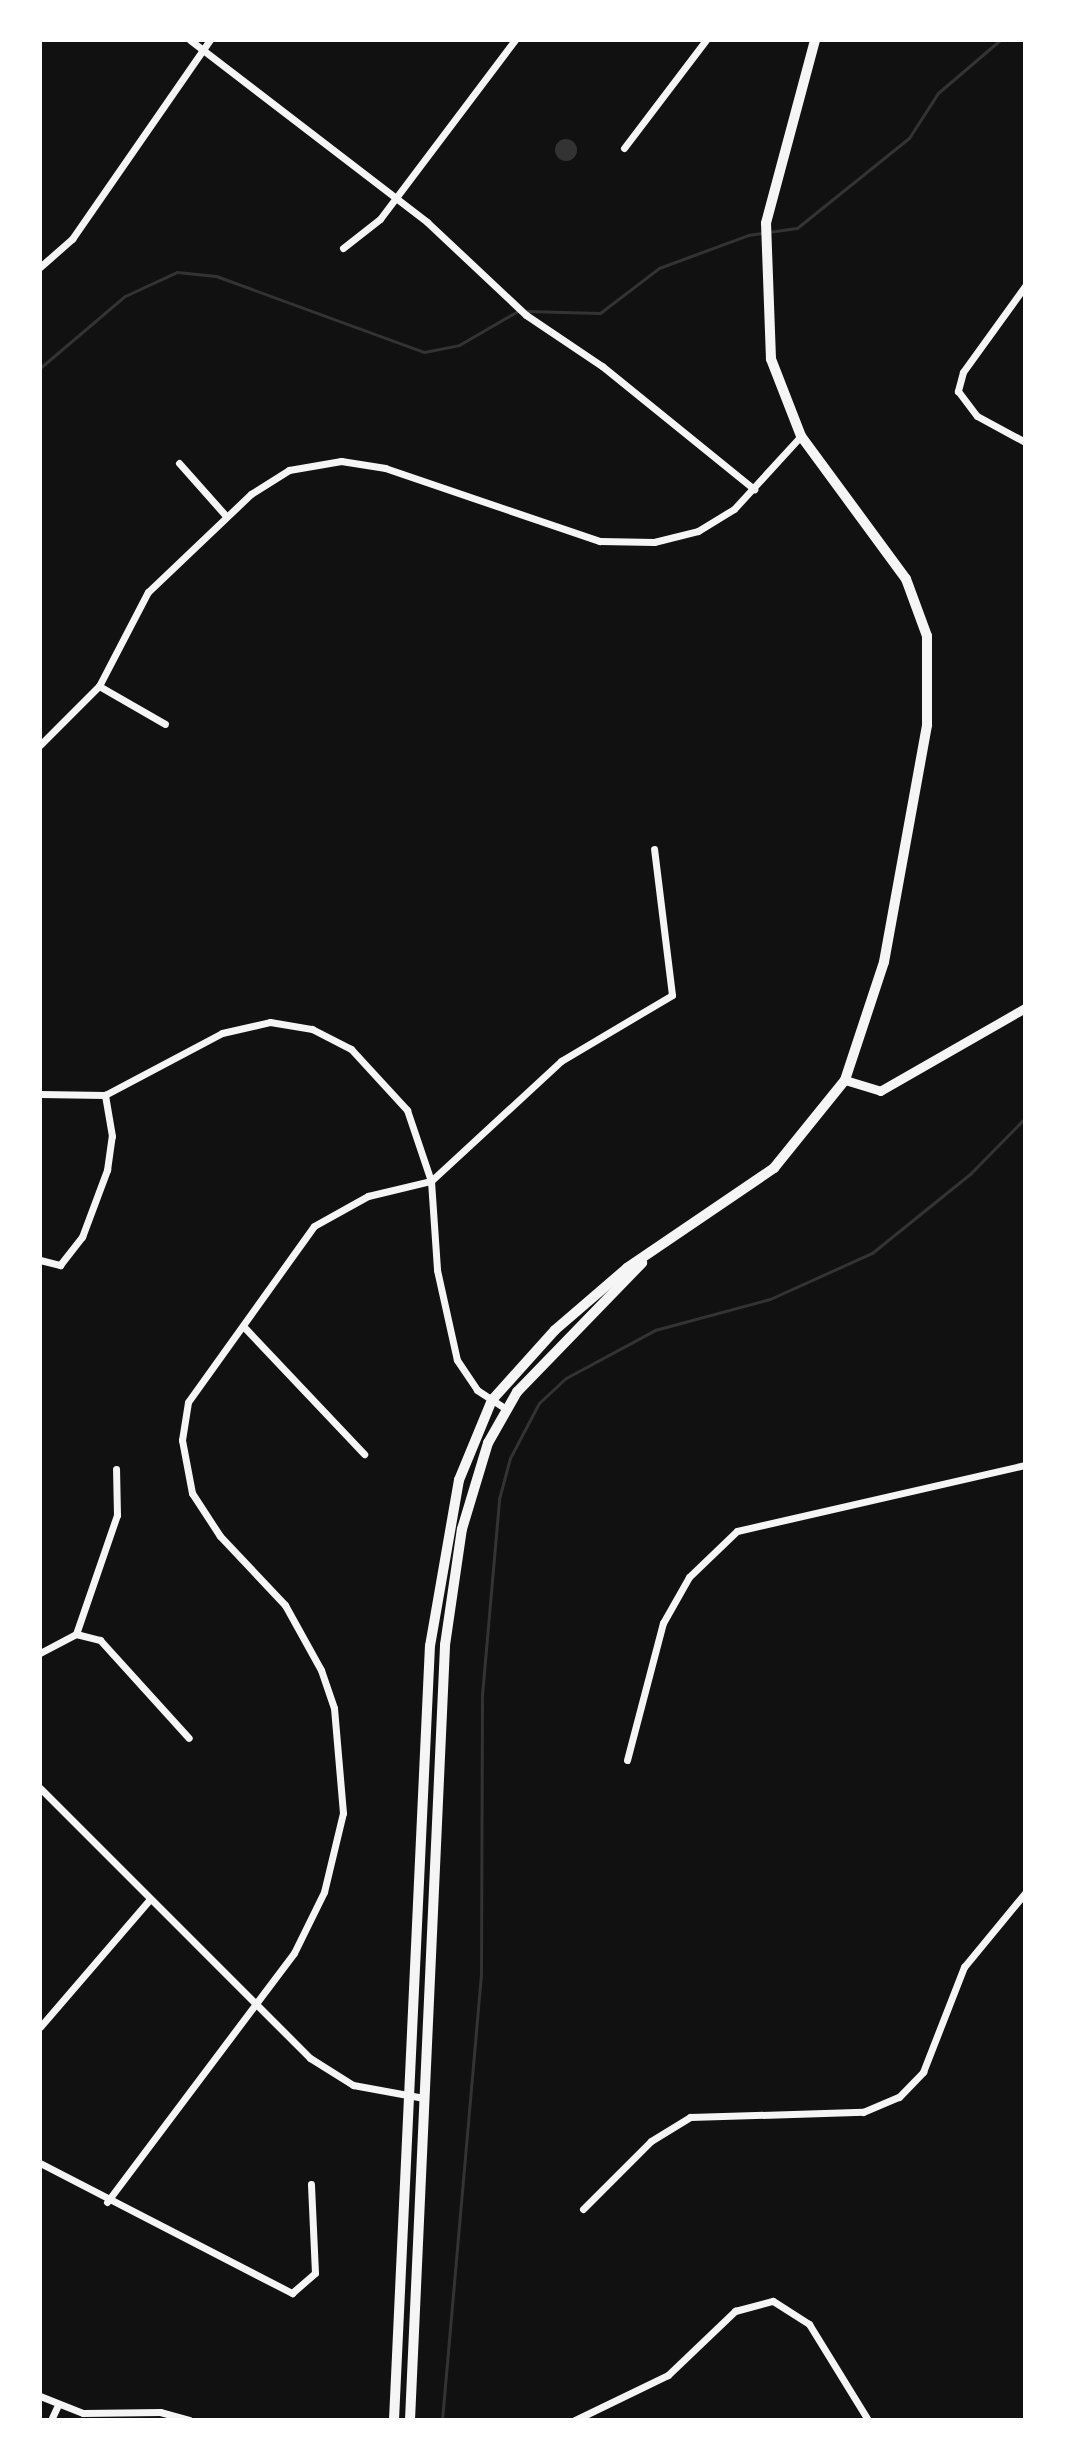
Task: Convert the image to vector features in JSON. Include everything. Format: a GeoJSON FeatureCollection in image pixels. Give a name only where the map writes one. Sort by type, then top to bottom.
{"type":"FeatureCollection","features":[{"type":"Feature","properties":{"kind":"main road"},"geometry":{"type":"LineString","coordinates":[[394,2420],[407,2097],[434,1609],[459,1480],[492,1400],[600,1289],[774,1168],[845,1080],[884,962],[927,725],[927,636],[887,544],[801,436],[771,359],[763,264],[766,223],[814,41]]}},
{"type":"Feature","properties":{"kind":"main road"},"geometry":{"type":"LineString","coordinates":[[410,2420],[448,1598],[473,1482],[506,1409],[648,1255]]}},
{"type":"Feature","properties":{"kind":"street"},"geometry":{"type":"LineString","coordinates":[[190,40],[396,198],[526,315],[754,489]]}},
{"type":"Feature","properties":{"kind":"street"},"geometry":{"type":"LineString","coordinates":[[40,267],[72,239],[210,40]]}},
{"type":"Feature","properties":{"kind":"street"},"geometry":{"type":"LineString","coordinates":[[343,248],[396,198],[515,40]]}},
{"type":"Feature","properties":{"kind":"street"},"geometry":{"type":"LineString","coordinates":[[624,148],[706,40]]}},
{"type":"Feature","properties":{"kind":"street"},"geometry":{"type":"LineString","coordinates":[[1025,286],[963,372],[958,391],[977,416],[1025,442]]}},
{"type":"Feature","properties":{"kind":"street"},"geometry":{"type":"LineString","coordinates":[[40,745],[99,686],[148,592],[226,516],[289,470],[341,461],[385,468],[600,541],[654,542],[698,531],[754,489],[801,436]]}},
{"type":"Feature","properties":{"kind":"street"},"geometry":{"type":"LineString","coordinates":[[179,463],[226,516]]}},
{"type":"Feature","properties":{"kind":"street"},"geometry":{"type":"LineString","coordinates":[[99,686],[165,724]]}},
{"type":"Feature","properties":{"kind":"street"},"geometry":{"type":"LineString","coordinates":[[107,2202],[294,1953],[324,1892],[343,1813],[343,1768],[334,1708],[302,1631],[204,1515],[186,1474],[188,1402],[198,1378],[244,1327],[314,1226],[368,1196],[431,1181],[561,1061],[672,995],[654,849]]}},
{"type":"Feature","properties":{"kind":"street"},"geometry":{"type":"LineString","coordinates":[[845,1080],[880,1091],[1025,1008]]}},
{"type":"Feature","properties":{"kind":"street"},"geometry":{"type":"LineString","coordinates":[[40,1094],[105,1095],[222,1033],[291,1023],[337,1041],[382,1076],[407,1110],[431,1181],[437,1270],[457,1360],[465,1378],[506,1409]]}},
{"type":"Feature","properties":{"kind":"street"},"geometry":{"type":"LineString","coordinates":[[40,1260],[60,1265],[82,1237],[107,1170],[112,1136],[105,1095]]}},
{"type":"Feature","properties":{"kind":"street"},"geometry":{"type":"LineString","coordinates":[[244,1327],[364,1454]]}},
{"type":"Feature","properties":{"kind":"street"},"geometry":{"type":"LineString","coordinates":[[627,1760],[663,1623],[689,1577],[737,1531],[1025,1465]]}},
{"type":"Feature","properties":{"kind":"street"},"geometry":{"type":"LineString","coordinates":[[76,1634],[117,1515],[116,1469]]}},
{"type":"Feature","properties":{"kind":"street"},"geometry":{"type":"LineString","coordinates":[[40,1653],[76,1634],[100,1640],[189,1738]]}},
{"type":"Feature","properties":{"kind":"street"},"geometry":{"type":"LineString","coordinates":[[40,1788],[254,2005],[330,2072],[407,2097],[424,2098]]}},
{"type":"Feature","properties":{"kind":"street"},"geometry":{"type":"LineString","coordinates":[[583,2209],[651,2141],[690,2117],[863,2112],[899,2097],[923,2072],[964,1967],[1025,1893]]}},
{"type":"Feature","properties":{"kind":"street"},"geometry":{"type":"LineString","coordinates":[[40,2027],[150,1899]]}},
{"type":"Feature","properties":{"kind":"street"},"geometry":{"type":"LineString","coordinates":[[40,2163],[107,2202],[292,2293],[315,2273],[311,2184]]}},
{"type":"Feature","properties":{"kind":"street"},"geometry":{"type":"LineString","coordinates":[[575,2420],[668,2375],[735,2311],[773,2301],[809,2324],[868,2420]]}},
{"type":"Feature","properties":{"kind":"street"},"geometry":{"type":"LineString","coordinates":[[40,2396],[83,2413],[160,2412],[189,2420]]}},
{"type":"Feature","properties":{"kind":"street"},"geometry":{"type":"LineString","coordinates":[[51,2420],[58,2405]]}},
{"type":"Feature","properties":{"kind":"shaded area"},"geometry":{"type":"Polygon","coordinates":[[[566,139],[574,142],[577,150],[574,158],[566,161],[558,158],[555,150],[558,142],[566,139]]]}},
{"type":"Feature","properties":{"kind":"waterway"},"geometry":{"type":"LineString","coordinates":[[526,311],[600,313],[659,268],[748,235],[797,228],[909,138],[938,93],[1000,40]]}},
{"type":"Feature","properties":{"kind":"waterway"},"geometry":{"type":"LineString","coordinates":[[40,368],[125,296],[177,272],[216,276],[424,352],[459,345],[518,311]]}},
{"type":"Feature","properties":{"kind":"waterway"},"geometry":{"type":"LineString","coordinates":[[442,2420],[481,1974],[482,1695],[499,1499],[510,1458],[539,1403],[566,1378],[655,1330],[770,1299],[872,1253],[971,1173],[1025,1118]]}}]}
